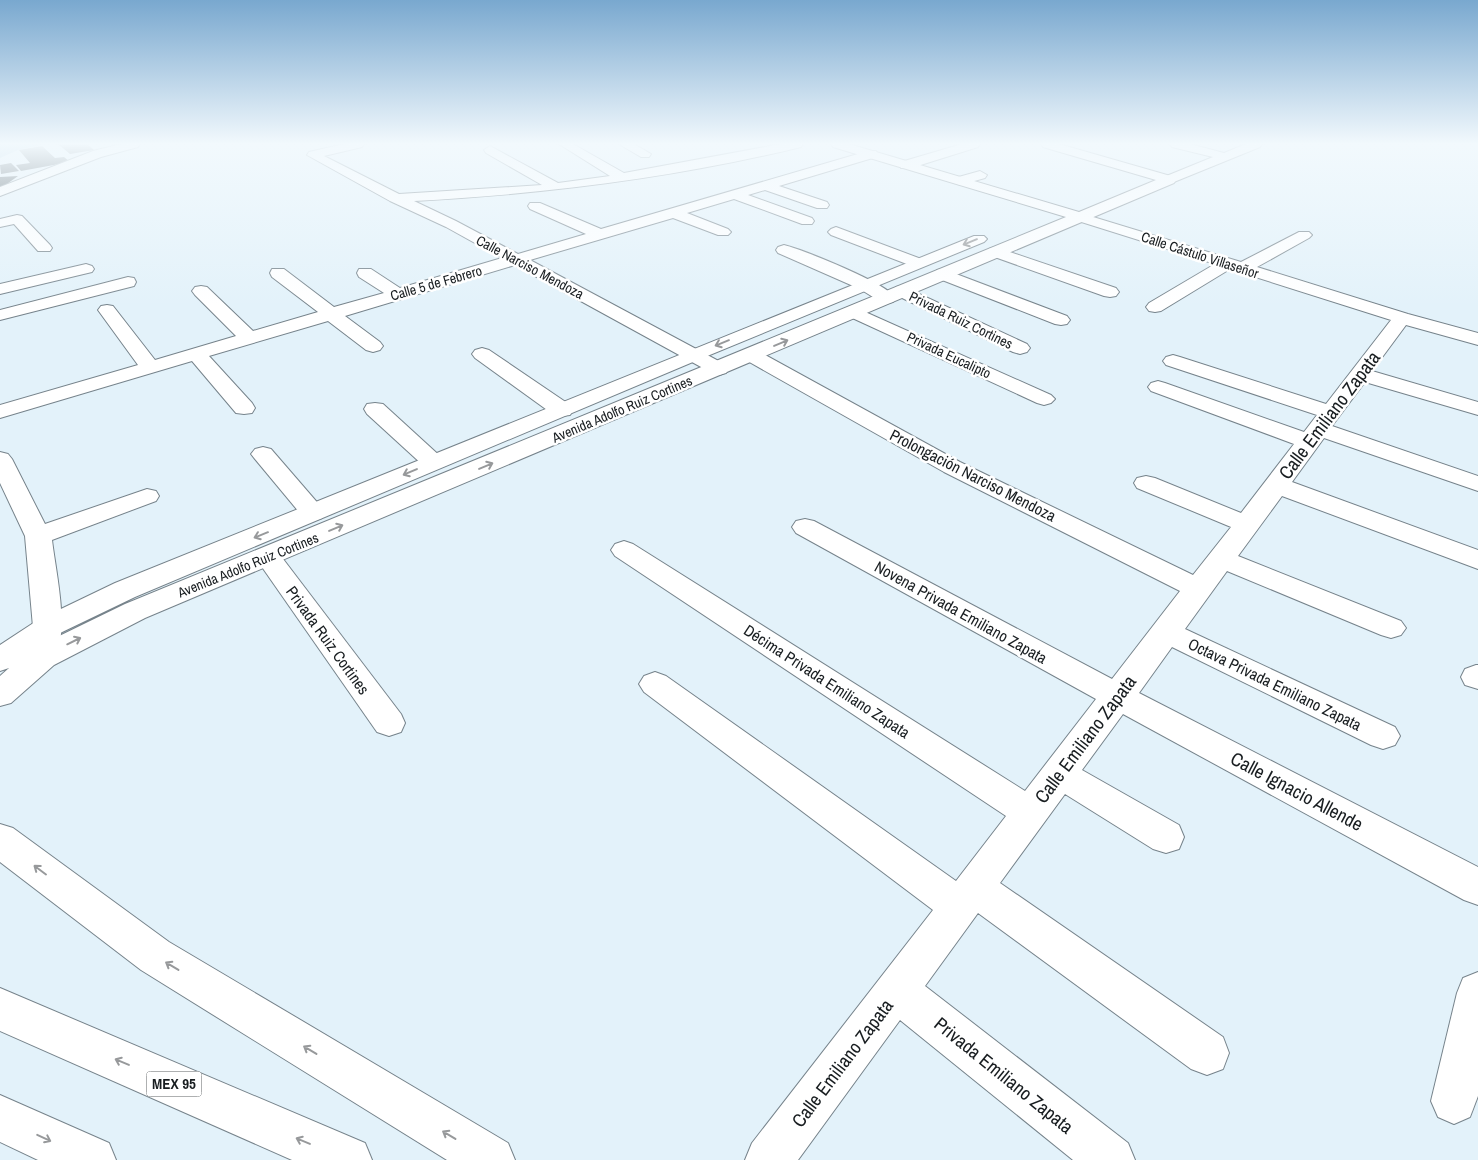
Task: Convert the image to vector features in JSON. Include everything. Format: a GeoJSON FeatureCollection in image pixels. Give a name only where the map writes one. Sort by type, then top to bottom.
{"type":"FeatureCollection","features":[{"type":"Feature","properties":{"kind":"main road","name":"Calle Narciso Mendoza"},"geometry":{"type":"LineString","coordinates":[[395,198],[451,224],[719,369]]}},
{"type":"Feature","properties":{"kind":"main road","name":"Calle 5 de Febrero"},"geometry":{"type":"LineString","coordinates":[[0,412],[724,198]]}},
{"type":"Feature","properties":{"kind":"main road"},"geometry":{"type":"LineString","coordinates":[[744,198],[807,221]]}},
{"type":"Feature","properties":{"kind":"main road"},"geometry":{"type":"LineString","coordinates":[[802,198],[822,205]]}},
{"type":"Feature","properties":{"kind":"main road","name":"Calle Cástulo Villaseñor"},"geometry":{"type":"LineString","coordinates":[[1018,198],[1402,318],[1478,339]]}},
{"type":"Feature","properties":{"kind":"main road","name":"Avenida Adolfo Ruiz Cortines"},"geometry":{"type":"LineString","coordinates":[[5,677],[43,657],[130,601],[313,513],[693,355],[1082,198]]}},
{"type":"Feature","properties":{"kind":"main road","name":"Avenida Adolfo Ruiz Cortines"},"geometry":{"type":"LineString","coordinates":[[5,677],[48,627],[268,557],[1080,217],[1117,198]]}},
{"type":"Feature","properties":{"kind":"main road"},"geometry":{"type":"LineString","coordinates":[[535,206],[601,235]]}},
{"type":"Feature","properties":{"kind":"main road"},"geometry":{"type":"LineString","coordinates":[[674,213],[723,232]]}},
{"type":"Feature","properties":{"kind":"main road"},"geometry":{"type":"LineString","coordinates":[[0,223],[17,219],[44,248]]}},
{"type":"Feature","properties":{"kind":"main road"},"geometry":{"type":"LineString","coordinates":[[836,232],[918,263]]}},
{"type":"Feature","properties":{"kind":"main road"},"geometry":{"type":"LineString","coordinates":[[1155,307],[1234,266],[1304,235]]}},
{"type":"Feature","properties":{"kind":"main road","name":"Privada Ruiz Cortines"},"geometry":{"type":"LineString","coordinates":[[784,250],[1020,348]]}},
{"type":"Feature","properties":{"kind":"main road"},"geometry":{"type":"LineString","coordinates":[[995,252],[1110,292]]}},
{"type":"Feature","properties":{"kind":"main road"},"geometry":{"type":"LineString","coordinates":[[0,290],[86,269]]}},
{"type":"Feature","properties":{"kind":"main road"},"geometry":{"type":"LineString","coordinates":[[278,273],[373,346]]}},
{"type":"Feature","properties":{"kind":"main road"},"geometry":{"type":"LineString","coordinates":[[365,273],[397,294]]}},
{"type":"Feature","properties":{"kind":"main road"},"geometry":{"type":"LineString","coordinates":[[943,274],[1061,320]]}},
{"type":"Feature","properties":{"kind":"main road"},"geometry":{"type":"LineString","coordinates":[[0,315],[128,282]]}},
{"type":"Feature","properties":{"kind":"main road"},"geometry":{"type":"LineString","coordinates":[[201,291],[249,338]]}},
{"type":"Feature","properties":{"kind":"main road"},"geometry":{"type":"LineString","coordinates":[[106,310],[150,367]]}},
{"type":"Feature","properties":{"kind":"main road","name":"Privada Eucalipto"},"geometry":{"type":"LineString","coordinates":[[854,312],[1044,399]]}},
{"type":"Feature","properties":{"kind":"main road","name":"Calle Emiliano Zapata"},"geometry":{"type":"LineString","coordinates":[[769,1160],[1199,589],[1276,485],[1312,430],[1360,374],[1402,318]]}},
{"type":"Feature","properties":{"kind":"main road"},"geometry":{"type":"LineString","coordinates":[[196,354],[244,408]]}},
{"type":"Feature","properties":{"kind":"main road"},"geometry":{"type":"LineString","coordinates":[[482,354],[562,410]]}},
{"type":"Feature","properties":{"kind":"main road","name":"Prolongación Narciso Mendoza"},"geometry":{"type":"LineString","coordinates":[[751,355],[952,467],[1199,589]]}},
{"type":"Feature","properties":{"kind":"main road"},"geometry":{"type":"LineString","coordinates":[[1173,361],[1312,430]]}},
{"type":"Feature","properties":{"kind":"main road"},"geometry":{"type":"LineString","coordinates":[[1360,374],[1478,409]]}},
{"type":"Feature","properties":{"kind":"main road"},"geometry":{"type":"LineString","coordinates":[[1158,387],[1312,430],[1478,484]]}},
{"type":"Feature","properties":{"kind":"main road"},"geometry":{"type":"LineString","coordinates":[[613,388],[636,404]]}},
{"type":"Feature","properties":{"kind":"main road"},"geometry":{"type":"LineString","coordinates":[[376,409],[433,462]]}},
{"type":"Feature","properties":{"kind":"main road"},"geometry":{"type":"LineString","coordinates":[[263,454],[313,513]]}},
{"type":"Feature","properties":{"kind":"main road"},"geometry":{"type":"LineString","coordinates":[[0,459],[38,536],[48,627],[43,657]]}},
{"type":"Feature","properties":{"kind":"main road"},"geometry":{"type":"LineString","coordinates":[[1146,484],[1247,524]]}},
{"type":"Feature","properties":{"kind":"main road"},"geometry":{"type":"LineString","coordinates":[[1276,485],[1478,560]]}},
{"type":"Feature","properties":{"kind":"main road"},"geometry":{"type":"LineString","coordinates":[[38,536],[147,496]]}},
{"type":"Feature","properties":{"kind":"main road","name":"Novena Privada Emiliano Zapata"},"geometry":{"type":"LineString","coordinates":[[805,527],[1117,696]]}},
{"type":"Feature","properties":{"kind":"main road","name":"Décima Privada Emiliano Zapata"},"geometry":{"type":"LineString","coordinates":[[624,550],[1030,813]]}},
{"type":"Feature","properties":{"kind":"main road","name":"Privada Ruiz Cortines"},"geometry":{"type":"LineString","coordinates":[[268,557],[389,723]]}},
{"type":"Feature","properties":{"kind":"main road"},"geometry":{"type":"LineString","coordinates":[[1221,559],[1391,628]]}},
{"type":"Feature","properties":{"kind":"main road","name":"Octava Privada Emiliano Zapata"},"geometry":{"type":"LineString","coordinates":[[1166,632],[1383,736]]}},
{"type":"Feature","properties":{"kind":"main road"},"geometry":{"type":"LineString","coordinates":[[655,684],[966,896],[1207,1053]]}},
{"type":"Feature","properties":{"kind":"main road","name":"Calle Ignacio Allende"},"geometry":{"type":"LineString","coordinates":[[1117,696],[1478,887]]}},
{"type":"Feature","properties":{"kind":"main road"},"geometry":{"type":"LineString","coordinates":[[1060,774],[1166,837]]}},
{"type":"Feature","properties":{"kind":"main road"},"geometry":{"type":"LineString","coordinates":[[0,840],[156,956],[491,1160]]}},
{"type":"Feature","properties":{"kind":"main road","name":"Privada Emiliano Zapata"},"geometry":{"type":"LineString","coordinates":[[897,990],[1111,1160]]}},
{"type":"Feature","properties":{"kind":"main road"},"geometry":{"type":"LineString","coordinates":[[1454,1101],[1478,993]]}},
{"type":"Feature","properties":{"kind":"main road","name":"MEX 95"},"geometry":{"type":"LineString","coordinates":[[0,1009],[348,1160]]}},
{"type":"Feature","properties":{"kind":"main road"},"geometry":{"type":"LineString","coordinates":[[0,1118],[92,1160]]}}]}
